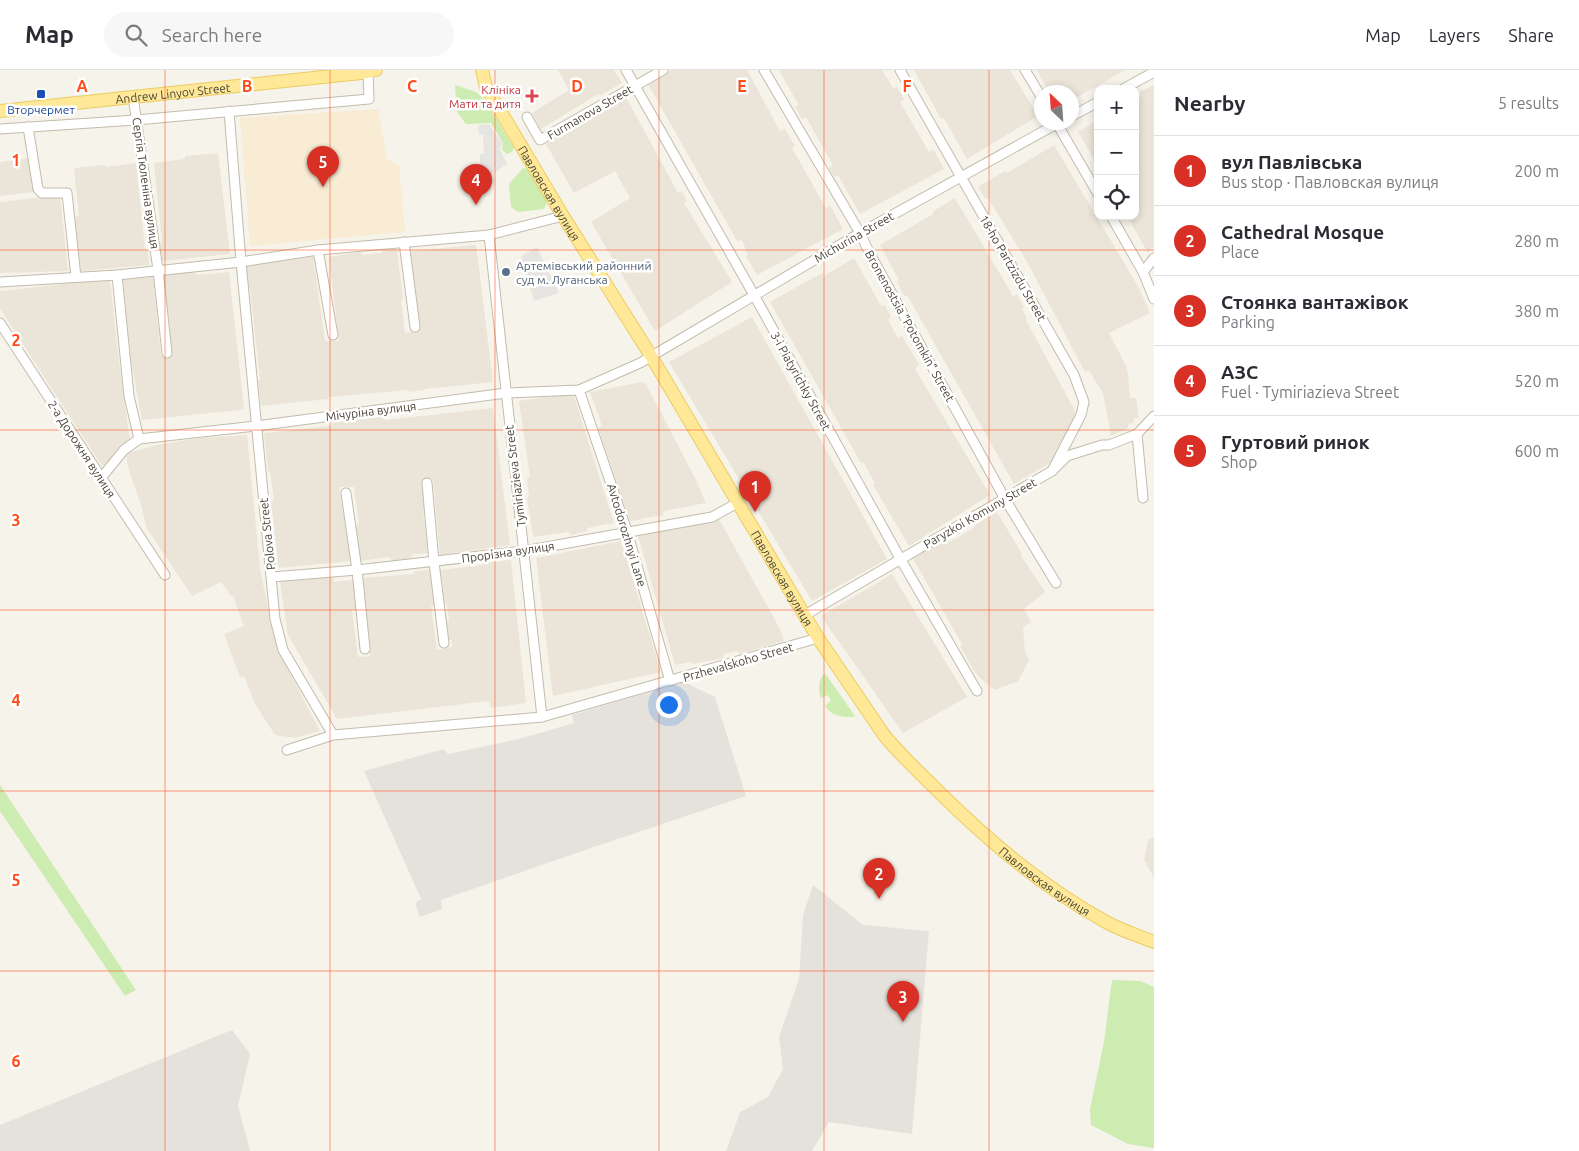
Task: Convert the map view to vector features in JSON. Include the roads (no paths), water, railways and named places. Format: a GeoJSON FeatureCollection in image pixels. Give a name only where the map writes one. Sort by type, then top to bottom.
{"type":"FeatureCollection","features":[{"type":"Feature","properties":{"kind":"main road","name":"Павловская вулиця"},"geometry":{"type":"LineString","coordinates":[[482,70],[486,87],[563,216],[651,356],[818,638],[884,736],[959,811],[1023,868],[1066,898],[1111,924],[1154,942]]}},
{"type":"Feature","properties":{"kind":"main road","name":"Andrew Linyov Street"},"geometry":{"type":"LineString","coordinates":[[0,111],[372,71]]}},
{"type":"Feature","properties":{"kind":"street","name":"3-i Piatyrichky Street"},"geometry":{"type":"LineString","coordinates":[[626,70],[754,295],[901,560],[977,691]]}},
{"type":"Feature","properties":{"kind":"street","name":"Furmanova Street"},"geometry":{"type":"LineString","coordinates":[[527,117],[540,140],[663,70]]}},
{"type":"Feature","properties":{"kind":"street","name":"Bronenostsia \"Potomkin\" Street"},"geometry":{"type":"LineString","coordinates":[[764,70],[860,233],[873,261],[1005,499],[1056,582]]}},
{"type":"Feature","properties":{"kind":"street","name":"18-ho Partzizdu Street"},"geometry":{"type":"LineString","coordinates":[[900,70],[1074,374],[1084,402],[1081,415],[1052,471]]}},
{"type":"Feature","properties":{"kind":"street"},"geometry":{"type":"LineString","coordinates":[[1025,70],[1034,85]]}},
{"type":"Feature","properties":{"kind":"street"},"geometry":{"type":"LineString","coordinates":[[0,129],[136,120],[368,98],[372,71]]}},
{"type":"Feature","properties":{"kind":"street"},"geometry":{"type":"LineString","coordinates":[[1130,85],[1154,72]]}},
{"type":"Feature","properties":{"kind":"street","name":"Сергія Тюленіна вулиця"},"geometry":{"type":"LineString","coordinates":[[133,96],[158,270],[167,353]]}},
{"type":"Feature","properties":{"kind":"street"},"geometry":{"type":"LineString","coordinates":[[1079,112],[1094,104]]}},
{"type":"Feature","properties":{"kind":"street","name":"Polova Street"},"geometry":{"type":"LineString","coordinates":[[229,111],[241,262],[275,619],[283,650],[333,735]]}},
{"type":"Feature","properties":{"kind":"street"},"geometry":{"type":"LineString","coordinates":[[28,127],[38,189],[42,193],[67,192],[76,277]]}},
{"type":"Feature","properties":{"kind":"street","name":"Michurina Street"},"geometry":{"type":"LineString","coordinates":[[651,356],[860,233],[1046,130]]}},
{"type":"Feature","properties":{"kind":"street"},"geometry":{"type":"LineString","coordinates":[[1062,130],[1094,187]]}},
{"type":"Feature","properties":{"kind":"street"},"geometry":{"type":"LineString","coordinates":[[0,282],[117,275],[241,262],[318,250],[489,234],[563,216]]}},
{"type":"Feature","properties":{"kind":"street"},"geometry":{"type":"LineString","coordinates":[[1113,220],[1143,272],[1154,298]]}},
{"type":"Feature","properties":{"kind":"street","name":"Tymiriazieva Street"},"geometry":{"type":"LineString","coordinates":[[489,234],[542,717]]}},
{"type":"Feature","properties":{"kind":"street"},"geometry":{"type":"LineString","coordinates":[[404,242],[415,327]]}},
{"type":"Feature","properties":{"kind":"street"},"geometry":{"type":"LineString","coordinates":[[318,250],[333,335]]}},
{"type":"Feature","properties":{"kind":"street"},"geometry":{"type":"LineString","coordinates":[[1143,272],[1154,258]]}},
{"type":"Feature","properties":{"kind":"street"},"geometry":{"type":"LineString","coordinates":[[102,478],[124,450],[140,439],[129,396],[117,275]]}},
{"type":"Feature","properties":{"kind":"street","name":"2-а Дорожня вулиця"},"geometry":{"type":"LineString","coordinates":[[0,322],[165,575]]}},
{"type":"Feature","properties":{"kind":"street","name":"Мічуріна вулиця"},"geometry":{"type":"LineString","coordinates":[[140,439],[256,426],[506,393],[579,390],[640,363],[651,356]]}},
{"type":"Feature","properties":{"kind":"street","name":"Avtodorozhnyi Lane"},"geometry":{"type":"LineString","coordinates":[[579,390],[627,532],[670,681]]}},
{"type":"Feature","properties":{"kind":"street","name":"Paryzkoi Komuny Street"},"geometry":{"type":"LineString","coordinates":[[805,615],[1052,471],[1068,456],[1102,445],[1109,445],[1137,434],[1154,416]]}},
{"type":"Feature","properties":{"kind":"street"},"geometry":{"type":"LineString","coordinates":[[1137,434],[1143,498]]}},
{"type":"Feature","properties":{"kind":"street"},"geometry":{"type":"LineString","coordinates":[[427,483],[444,643]]}},
{"type":"Feature","properties":{"kind":"street"},"geometry":{"type":"LineString","coordinates":[[346,493],[357,570],[365,649]]}},
{"type":"Feature","properties":{"kind":"street","name":"Прорізна вулиця"},"geometry":{"type":"LineString","coordinates":[[272,577],[357,570],[524,551],[712,517],[739,502]]}},
{"type":"Feature","properties":{"kind":"street","name":"Przhevalskoho Street"},"geometry":{"type":"LineString","coordinates":[[542,717],[818,638]]}},
{"type":"Feature","properties":{"kind":"street"},"geometry":{"type":"LineString","coordinates":[[288,750],[333,735],[542,717]]}},
{"type":"Feature","properties":{"kind":"place","name":"Вторчермет"},"geometry":{"type":"Point","coordinates":[41,94]}},
{"type":"Feature","properties":{"kind":"place","name":"Клініка Мати та дитя"},"geometry":{"type":"Point","coordinates":[532,96]}},
{"type":"Feature","properties":{"kind":"place","name":"Гуртовий ринок"},"geometry":{"type":"Point","coordinates":[323,187]}},
{"type":"Feature","properties":{"kind":"place","name":"АЗС"},"geometry":{"type":"Point","coordinates":[476,205]}},
{"type":"Feature","properties":{"kind":"place","name":"Артемівський районний суд м. Луганська"},"geometry":{"type":"Point","coordinates":[506,272]}},
{"type":"Feature","properties":{"kind":"place","name":"вул Павлівська"},"geometry":{"type":"Point","coordinates":[755,512]}},
{"type":"Feature","properties":{"kind":"place","name":"Cathedral Mosque"},"geometry":{"type":"Point","coordinates":[879,899]}},
{"type":"Feature","properties":{"kind":"place","name":"Стоянка вантажівок"},"geometry":{"type":"Point","coordinates":[903,1022]}}]}
